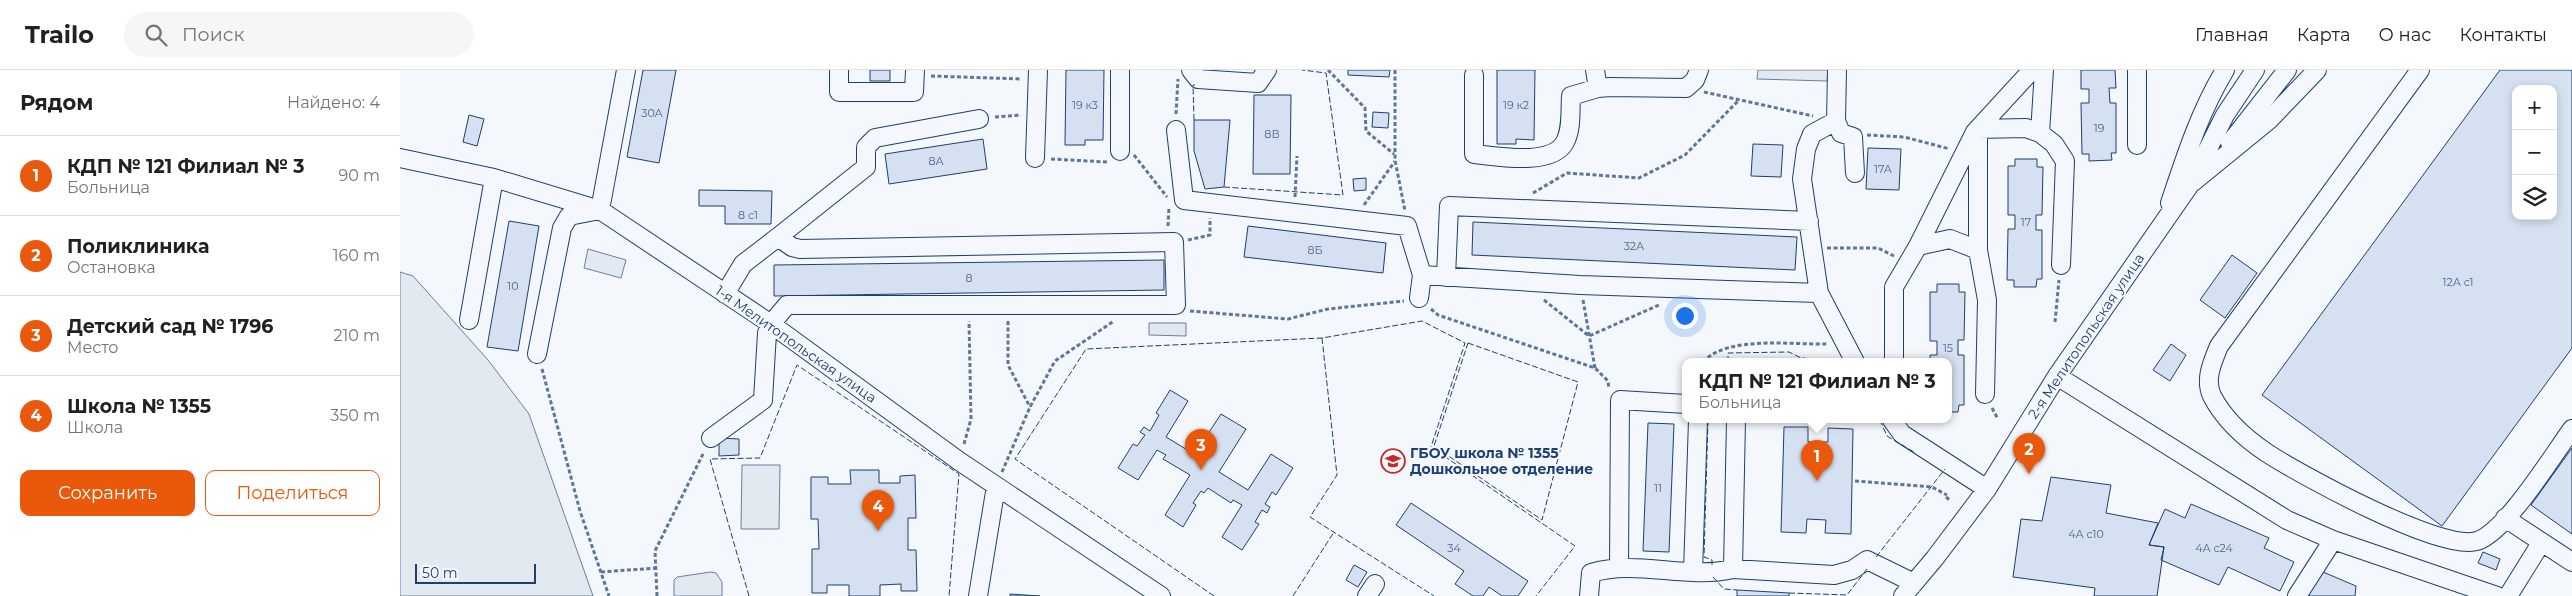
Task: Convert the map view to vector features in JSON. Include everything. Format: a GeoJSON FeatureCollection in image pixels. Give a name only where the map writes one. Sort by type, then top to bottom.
{"type":"FeatureCollection","features":[{"type":"Feature","properties":{"kind":"street"},"geometry":{"type":"LineString","coordinates":[[537,354],[562,228],[570,216],[600,210],[626,70]]}},
{"type":"Feature","properties":{"kind":"street"},"geometry":{"type":"LineString","coordinates":[[839,70],[839,92],[914,92],[915,73]]}},
{"type":"Feature","properties":{"kind":"street"},"geometry":{"type":"LineString","coordinates":[[1120,70],[1120,151]]}},
{"type":"Feature","properties":{"kind":"street"},"geometry":{"type":"LineString","coordinates":[[1187,73],[1198,79],[1258,83],[1267,70]]}},
{"type":"Feature","properties":{"kind":"street"},"geometry":{"type":"LineString","coordinates":[[1595,70],[1598,88]]}},
{"type":"Feature","properties":{"kind":"street"},"geometry":{"type":"LineString","coordinates":[[1474,75],[1474,154],[1533,158],[1552,153],[1564,144],[1569,131],[1571,96],[1610,86],[1686,88],[1695,80],[1699,70]]}},
{"type":"Feature","properties":{"kind":"street"},"geometry":{"type":"LineString","coordinates":[[1837,70],[1836,121],[1841,134],[1853,137],[1855,173]]}},
{"type":"Feature","properties":{"kind":"street"},"geometry":{"type":"LineString","coordinates":[[1894,358],[1894,287],[1918,246],[1978,130],[2032,70]]}},
{"type":"Feature","properties":{"kind":"street"},"geometry":{"type":"LineString","coordinates":[[2040,133],[2044,70]]}},
{"type":"Feature","properties":{"kind":"street"},"geometry":{"type":"LineString","coordinates":[[2137,70],[2138,145]]}},
{"type":"Feature","properties":{"kind":"street","name":"2-я Мелитопольская улица"},"geometry":{"type":"LineString","coordinates":[[2164,222],[2184,160],[2212,90],[2225,70]]}},
{"type":"Feature","properties":{"kind":"street","name":"2-я Мелитопольская улица"},"geometry":{"type":"LineString","coordinates":[[1908,590],[1987,489],[2057,376],[2191,183],[2225,115],[2255,70]]}},
{"type":"Feature","properties":{"kind":"street"},"geometry":{"type":"LineString","coordinates":[[2207,172],[2287,70]]}},
{"type":"Feature","properties":{"kind":"street"},"geometry":{"type":"LineString","coordinates":[[2191,183],[2269,120],[2316,70]]}},
{"type":"Feature","properties":{"kind":"street"},"geometry":{"type":"LineString","coordinates":[[2420,70],[2219,346],[2209,370],[2211,395],[2232,425],[2266,452],[2382,516],[2451,540],[2460,541],[2477,541],[2492,532],[2505,518],[2572,429]]}},
{"type":"Feature","properties":{"kind":"street"},"geometry":{"type":"LineString","coordinates":[[1035,158],[1038,75]]}},
{"type":"Feature","properties":{"kind":"street"},"geometry":{"type":"LineString","coordinates":[[725,294],[744,264],[866,167],[866,146],[875,138],[979,118]]}},
{"type":"Feature","properties":{"kind":"street"},"geometry":{"type":"LineString","coordinates":[[1836,121],[1812,134],[1806,149],[1802,179],[1819,293],[1853,358]]}},
{"type":"Feature","properties":{"kind":"street"},"geometry":{"type":"LineString","coordinates":[[1978,130],[2026,128],[2040,133],[2054,144],[2065,161],[2061,265]]}},
{"type":"Feature","properties":{"kind":"street"},"geometry":{"type":"LineString","coordinates":[[1176,130],[1184,200],[1408,226],[1422,275],[1419,298]]}},
{"type":"Feature","properties":{"kind":"street"},"geometry":{"type":"LineString","coordinates":[[1978,130],[1978,250],[1987,300],[1985,394]]}},
{"type":"Feature","properties":{"kind":"street","name":"1-я Мелитопольская улица"},"geometry":{"type":"LineString","coordinates":[[400,158],[494,178],[600,210],[771,324],[959,461],[1161,596]]}},
{"type":"Feature","properties":{"kind":"street"},"geometry":{"type":"LineString","coordinates":[[469,320],[494,178]]}},
{"type":"Feature","properties":{"kind":"street"},"geometry":{"type":"LineString","coordinates":[[1446,277],[1449,206],[1809,221]]}},
{"type":"Feature","properties":{"kind":"street"},"geometry":{"type":"LineString","coordinates":[[711,438],[763,400],[767,333],[771,324],[786,306],[1176,305],[1171,242],[800,249],[792,247],[778,237]]}},
{"type":"Feature","properties":{"kind":"street"},"geometry":{"type":"LineString","coordinates":[[1918,246],[1950,239],[1978,250]]}},
{"type":"Feature","properties":{"kind":"street"},"geometry":{"type":"LineString","coordinates":[[1422,275],[1580,285],[1819,293]]}},
{"type":"Feature","properties":{"kind":"street"},"geometry":{"type":"LineString","coordinates":[[2057,376],[2288,520],[2333,540],[2497,596]]}},
{"type":"Feature","properties":{"kind":"street"},"geometry":{"type":"LineString","coordinates":[[1619,568],[1620,400],[1682,404]]}},
{"type":"Feature","properties":{"kind":"street"},"geometry":{"type":"LineString","coordinates":[[1693,572],[1698,423]]}},
{"type":"Feature","properties":{"kind":"street"},"geometry":{"type":"LineString","coordinates":[[1733,569],[1736,423]]}},
{"type":"Feature","properties":{"kind":"street"},"geometry":{"type":"LineString","coordinates":[[1894,423],[1902,434],[1987,489]]}},
{"type":"Feature","properties":{"kind":"street"},"geometry":{"type":"LineString","coordinates":[[978,596],[996,486]]}},
{"type":"Feature","properties":{"kind":"street"},"geometry":{"type":"LineString","coordinates":[[2505,518],[2572,562]]}},
{"type":"Feature","properties":{"kind":"street"},"geometry":{"type":"LineString","coordinates":[[2297,596],[2333,540]]}},
{"type":"Feature","properties":{"kind":"street"},"geometry":{"type":"LineString","coordinates":[[2508,596],[2542,544]]}},
{"type":"Feature","properties":{"kind":"street"},"geometry":{"type":"LineString","coordinates":[[1589,596],[1591,573],[1608,568],[1693,572],[1719,572],[1733,569],[1834,575],[1852,570],[1867,560],[1908,590]]}},
{"type":"Feature","properties":{"kind":"path"},"geometry":{"type":"LineString","coordinates":[[1328,70],[1365,108],[1366,132],[1395,154]]}},
{"type":"Feature","properties":{"kind":"path"},"geometry":{"type":"LineString","coordinates":[[1395,70],[1395,160],[1408,226]]}},
{"type":"Feature","properties":{"kind":"path"},"geometry":{"type":"LineString","coordinates":[[915,73],[1038,75]]}},
{"type":"Feature","properties":{"kind":"path"},"geometry":{"type":"LineString","coordinates":[[1176,130],[1176,81],[1187,73]]}},
{"type":"Feature","properties":{"kind":"path"},"geometry":{"type":"LineString","coordinates":[[1529,196],[1567,173],[1640,178],[1685,155],[1739,100]]}},
{"type":"Feature","properties":{"kind":"path"},"geometry":{"type":"LineString","coordinates":[[979,118],[1037,114]]}},
{"type":"Feature","properties":{"kind":"path"},"geometry":{"type":"LineString","coordinates":[[1035,158],[1111,162],[1120,151],[1131,151],[1169,199],[1171,242],[1210,235],[1210,217],[1201,216]]}},
{"type":"Feature","properties":{"kind":"path"},"geometry":{"type":"LineString","coordinates":[[1294,213],[1296,156]]}},
{"type":"Feature","properties":{"kind":"path"},"geometry":{"type":"LineString","coordinates":[[1354,220],[1395,160]]}},
{"type":"Feature","properties":{"kind":"path"},"geometry":{"type":"LineString","coordinates":[[1812,248],[1878,248],[1908,264]]}},
{"type":"Feature","properties":{"kind":"path"},"geometry":{"type":"LineString","coordinates":[[2055,322],[2061,265]]}},
{"type":"Feature","properties":{"kind":"path"},"geometry":{"type":"LineString","coordinates":[[1580,285],[1595,368]]}},
{"type":"Feature","properties":{"kind":"path"},"geometry":{"type":"LineString","coordinates":[[1176,305],[1186,311],[1288,319],[1328,309],[1419,298],[1438,314],[1595,368],[1608,381]]}},
{"type":"Feature","properties":{"kind":"path"},"geometry":{"type":"LineString","coordinates":[[1543,300],[1589,336]]}},
{"type":"Feature","properties":{"kind":"path"},"geometry":{"type":"LineString","coordinates":[[1589,336],[1666,302]]}},
{"type":"Feature","properties":{"kind":"path"},"geometry":{"type":"LineString","coordinates":[[959,461],[971,419],[969,305]]}},
{"type":"Feature","properties":{"kind":"path"},"geometry":{"type":"LineString","coordinates":[[1008,305],[1008,366],[1030,407]]}},
{"type":"Feature","properties":{"kind":"path"},"geometry":{"type":"LineString","coordinates":[[996,486],[1030,407],[1055,360],[1138,305]]}},
{"type":"Feature","properties":{"kind":"path"},"geometry":{"type":"LineString","coordinates":[[1709,358],[1727,347],[1744,345],[1844,344]]}},
{"type":"Feature","properties":{"kind":"path"},"geometry":{"type":"LineString","coordinates":[[537,354],[580,511],[609,596]]}},
{"type":"Feature","properties":{"kind":"path"},"geometry":{"type":"LineString","coordinates":[[657,596],[654,551],[711,438]]}},
{"type":"Feature","properties":{"kind":"path"},"geometry":{"type":"LineString","coordinates":[[1855,481],[1932,487],[1951,501]]}},
{"type":"Feature","properties":{"kind":"path"},"geometry":{"type":"LineString","coordinates":[[601,572],[656,568]]}},
{"type":"Feature","properties":{"kind":"shaded area"},"geometry":{"type":"Polygon","coordinates":[[[1758,70],[1828,70],[1827,81],[1757,79],[1758,70]]]}},
{"type":"Feature","properties":{"kind":"shaded area"},"geometry":{"type":"Polygon","coordinates":[[[588,249],[626,260],[621,278],[584,268],[588,249]]]}},
{"type":"Feature","properties":{"kind":"shaded area"},"geometry":{"type":"Polygon","coordinates":[[[400,272],[413,276],[488,360],[529,414],[593,596],[400,596],[400,272]]]}},
{"type":"Feature","properties":{"kind":"shaded area"},"geometry":{"type":"Polygon","coordinates":[[[1149,323],[1186,323],[1186,336],[1149,335],[1149,323]]]}},
{"type":"Feature","properties":{"kind":"shaded area"},"geometry":{"type":"Polygon","coordinates":[[[742,465],[780,465],[779,529],[741,529],[742,465]]]}},
{"type":"Feature","properties":{"kind":"shaded area"},"geometry":{"type":"Polygon","coordinates":[[[711,572],[716,573],[722,582],[722,596],[674,596],[674,580],[677,577],[711,572]]]}},
{"type":"Feature","properties":{"kind":"building"},"geometry":{"type":"Polygon","coordinates":[[[643,70],[676,70],[659,163],[627,157],[643,70]]]}},
{"type":"Feature","properties":{"kind":"building"},"geometry":{"type":"Polygon","coordinates":[[[870,70],[890,70],[890,81],[870,81],[870,70]]]}},
{"type":"Feature","properties":{"kind":"building"},"geometry":{"type":"Polygon","coordinates":[[[1066,70],[1104,70],[1103,140],[1085,140],[1085,145],[1065,145],[1066,70]]]}},
{"type":"Feature","properties":{"kind":"building"},"geometry":{"type":"Polygon","coordinates":[[[1348,70],[1390,70],[1389,77],[1348,75],[1348,70]]]}},
{"type":"Feature","properties":{"kind":"building"},"geometry":{"type":"Polygon","coordinates":[[[1497,70],[1535,70],[1534,140],[1516,139],[1516,144],[1497,144],[1497,70]]]}},
{"type":"Feature","properties":{"kind":"building"},"geometry":{"type":"Polygon","coordinates":[[[2081,70],[2115,70],[2116,88],[2109,88],[2110,103],[2116,103],[2116,153],[2111,153],[2112,160],[2089,161],[2089,154],[2082,154],[2081,103],[2089,103],[2089,89],[2081,89],[2081,70]]]}},
{"type":"Feature","properties":{"kind":"building"},"geometry":{"type":"Polygon","coordinates":[[[2500,70],[2572,70],[2572,348],[2442,526],[2262,395],[2500,70]]]}},
{"type":"Feature","properties":{"kind":"building"},"geometry":{"type":"Polygon","coordinates":[[[1254,95],[1291,95],[1290,174],[1253,174],[1254,95]]]}},
{"type":"Feature","properties":{"kind":"building"},"geometry":{"type":"Polygon","coordinates":[[[1373,112],[1389,113],[1388,128],[1372,127],[1373,112]]]}},
{"type":"Feature","properties":{"kind":"building"},"geometry":{"type":"Polygon","coordinates":[[[469,115],[484,119],[477,146],[463,142],[469,115]]]}},
{"type":"Feature","properties":{"kind":"building"},"geometry":{"type":"Polygon","coordinates":[[[1194,120],[1230,120],[1224,187],[1205,189],[1194,151],[1194,120]]]}},
{"type":"Feature","properties":{"kind":"building"},"geometry":{"type":"Polygon","coordinates":[[[983,139],[987,169],[889,184],[885,154],[983,139]]]}},
{"type":"Feature","properties":{"kind":"building"},"geometry":{"type":"Polygon","coordinates":[[[1753,144],[1783,145],[1781,177],[1751,176],[1753,144]]]}},
{"type":"Feature","properties":{"kind":"building"},"geometry":{"type":"Polygon","coordinates":[[[1868,148],[1901,149],[1899,190],[1866,189],[1868,148]]]}},
{"type":"Feature","properties":{"kind":"building"},"geometry":{"type":"Polygon","coordinates":[[[2015,159],[2037,159],[2037,167],[2043,167],[2042,215],[2036,215],[2036,230],[2042,230],[2042,279],[2037,279],[2036,287],[2014,287],[2014,280],[2007,280],[2008,229],[2015,229],[2015,215],[2008,215],[2008,166],[2015,166],[2015,159]]]}},
{"type":"Feature","properties":{"kind":"building"},"geometry":{"type":"Polygon","coordinates":[[[1366,178],[1366,190],[1354,191],[1353,179],[1366,178]]]}},
{"type":"Feature","properties":{"kind":"building"},"geometry":{"type":"Polygon","coordinates":[[[699,190],[772,191],[771,224],[725,224],[725,206],[699,206],[699,190]]]}},
{"type":"Feature","properties":{"kind":"building"},"geometry":{"type":"Polygon","coordinates":[[[509,221],[539,226],[518,351],[487,347],[509,221]]]}},
{"type":"Feature","properties":{"kind":"building"},"geometry":{"type":"Polygon","coordinates":[[[1473,222],[1797,237],[1795,270],[1472,255],[1473,222]]]}},
{"type":"Feature","properties":{"kind":"building"},"geometry":{"type":"Polygon","coordinates":[[[1248,226],[1386,243],[1383,273],[1244,257],[1248,226]]]}},
{"type":"Feature","properties":{"kind":"building"},"geometry":{"type":"Polygon","coordinates":[[[2232,255],[2257,273],[2225,318],[2200,300],[2232,255]]]}},
{"type":"Feature","properties":{"kind":"building"},"geometry":{"type":"Polygon","coordinates":[[[1164,260],[1164,290],[774,296],[774,265],[1164,260]]]}},
{"type":"Feature","properties":{"kind":"building"},"geometry":{"type":"Polygon","coordinates":[[[1937,284],[1959,284],[1959,292],[1965,292],[1964,340],[1958,340],[1958,355],[1964,355],[1964,405],[1959,405],[1958,412],[1952,412],[1952,358],[1930,358],[1930,355],[1937,355],[1937,341],[1930,341],[1930,292],[1937,292],[1937,284]]]}},
{"type":"Feature","properties":{"kind":"building"},"geometry":{"type":"Polygon","coordinates":[[[2171,344],[2186,355],[2170,381],[2153,370],[2171,344]]]}},
{"type":"Feature","properties":{"kind":"building"},"geometry":{"type":"Polygon","coordinates":[[[1170,390],[1188,401],[1166,437],[1194,454],[1198,449],[1202,452],[1206,445],[1202,443],[1221,414],[1246,429],[1219,472],[1248,490],[1271,454],[1293,468],[1276,495],[1272,492],[1265,504],[1270,507],[1267,513],[1262,510],[1255,522],[1259,524],[1242,550],[1222,537],[1242,505],[1233,500],[1231,503],[1208,488],[1204,493],[1201,491],[1193,503],[1196,505],[1183,527],[1165,515],[1190,475],[1163,459],[1166,455],[1157,450],[1138,480],[1118,468],[1133,444],[1137,446],[1145,435],[1140,432],[1144,427],[1150,431],[1159,415],[1156,413],[1170,390]]]}},
{"type":"Feature","properties":{"kind":"building"},"geometry":{"type":"Polygon","coordinates":[[[1648,423],[1674,424],[1669,552],[1643,551],[1648,423]]]}},
{"type":"Feature","properties":{"kind":"building"},"geometry":{"type":"Polygon","coordinates":[[[1784,427],[1808,427],[1808,442],[1828,442],[1828,428],[1853,429],[1851,534],[1825,533],[1826,520],[1807,519],[1806,533],[1781,532],[1784,427]]]}},
{"type":"Feature","properties":{"kind":"building"},"geometry":{"type":"Polygon","coordinates":[[[719,438],[739,439],[739,455],[719,456],[719,438]]]}},
{"type":"Feature","properties":{"kind":"building"},"geometry":{"type":"Polygon","coordinates":[[[2572,448],[2572,534],[2531,505],[2572,448]]]}},
{"type":"Feature","properties":{"kind":"building"},"geometry":{"type":"Polygon","coordinates":[[[850,470],[879,470],[879,483],[900,483],[900,476],[915,475],[916,518],[908,518],[908,550],[916,550],[917,591],[901,591],[901,584],[880,585],[880,596],[849,596],[849,585],[827,585],[827,593],[812,593],[812,549],[819,549],[818,519],[811,519],[811,477],[828,477],[828,484],[851,484],[850,470]]]}},
{"type":"Feature","properties":{"kind":"building"},"geometry":{"type":"Polygon","coordinates":[[[2051,477],[2111,485],[2106,513],[2158,523],[2149,545],[2164,547],[2157,596],[2094,596],[2095,588],[2013,577],[2021,519],[2042,521],[2051,477]]]}},
{"type":"Feature","properties":{"kind":"building"},"geometry":{"type":"Polygon","coordinates":[[[1411,503],[1528,581],[1518,596],[1502,596],[1489,587],[1483,596],[1473,596],[1455,584],[1464,571],[1396,525],[1411,503]]]}},
{"type":"Feature","properties":{"kind":"building"},"geometry":{"type":"Polygon","coordinates":[[[2191,504],[2269,538],[2264,548],[2294,562],[2280,591],[2228,567],[2219,585],[2161,560],[2164,547],[2149,545],[2165,509],[2185,518],[2191,504]]]}},
{"type":"Feature","properties":{"kind":"building"},"geometry":{"type":"Polygon","coordinates":[[[2483,552],[2500,559],[2496,570],[2478,563],[2483,552]]]}},
{"type":"Feature","properties":{"kind":"building"},"geometry":{"type":"Polygon","coordinates":[[[1354,565],[1367,572],[1358,587],[1346,580],[1354,565]]]}},
{"type":"Feature","properties":{"kind":"building"},"geometry":{"type":"Polygon","coordinates":[[[2316,569],[2356,586],[2355,596],[2309,596],[2316,569]]]}},
{"type":"Feature","properties":{"kind":"building"},"geometry":{"type":"Polygon","coordinates":[[[1737,590],[1789,593],[1789,596],[1737,596],[1737,590]]]}},
{"type":"Feature","properties":{"kind":"building"},"geometry":{"type":"Polygon","coordinates":[[[1010,594],[1040,596],[1010,596],[1010,594]]]}},
{"type":"Feature","properties":{"kind":"fence"},"geometry":{"type":"LineString","coordinates":[[1224,187],[1343,195],[1326,73],[1302,70]]}},
{"type":"Feature","properties":{"kind":"fence"},"geometry":{"type":"LineString","coordinates":[[1194,120],[1193,85],[1195,85]]}},
{"type":"Feature","properties":{"kind":"fence"},"geometry":{"type":"LineString","coordinates":[[1214,596],[1015,459],[1086,349],[1322,338],[1422,321],[1465,343],[1431,447],[1575,546],[1536,596]]}},
{"type":"Feature","properties":{"kind":"fence"},"geometry":{"type":"LineString","coordinates":[[1322,338],[1337,475],[1310,517],[1434,596]]}},
{"type":"Feature","properties":{"kind":"fence"},"geometry":{"type":"LineString","coordinates":[[1468,343],[1578,382],[1542,520],[1434,446],[1468,343]]}},
{"type":"Feature","properties":{"kind":"fence"},"geometry":{"type":"LineString","coordinates":[[1728,358],[1728,353],[1789,352],[1804,358]]}},
{"type":"Feature","properties":{"kind":"fence"},"geometry":{"type":"LineString","coordinates":[[749,596],[710,459],[760,458],[797,365],[959,474],[949,596]]}},
{"type":"Feature","properties":{"kind":"fence"},"geometry":{"type":"LineString","coordinates":[[1708,423],[1704,557],[1712,560],[1712,567]]}},
{"type":"Feature","properties":{"kind":"fence"},"geometry":{"type":"LineString","coordinates":[[1881,423],[1887,436],[1914,452]]}},
{"type":"Feature","properties":{"kind":"fence"},"geometry":{"type":"LineString","coordinates":[[1876,557],[1945,469]]}},
{"type":"Feature","properties":{"kind":"fence"},"geometry":{"type":"LineString","coordinates":[[1293,596],[1334,532]]}},
{"type":"Feature","properties":{"kind":"fence"},"geometry":{"type":"LineString","coordinates":[[1789,593],[1847,595],[1867,569]]}},
{"type":"Feature","properties":{"kind":"fence"},"geometry":{"type":"LineString","coordinates":[[1713,577],[1724,589],[1737,590]]}},
{"type":"Feature","properties":{"kind":"place","name":"ГБОУ школа № 1355 Дошкольное отделение"},"geometry":{"type":"Point","coordinates":[1393,461]}},
{"type":"Feature","properties":{"kind":"place","name":"Детский сад № 1796"},"geometry":{"type":"Point","coordinates":[1201,470]}},
{"type":"Feature","properties":{"kind":"place","name":"Поликлиника"},"geometry":{"type":"Point","coordinates":[2029,474]}},
{"type":"Feature","properties":{"kind":"place","name":"КДП № 121 Филиал № 3"},"geometry":{"type":"Point","coordinates":[1817,481]}},
{"type":"Feature","properties":{"kind":"place","name":"Школа № 1355"},"geometry":{"type":"Point","coordinates":[878,531]}}]}
